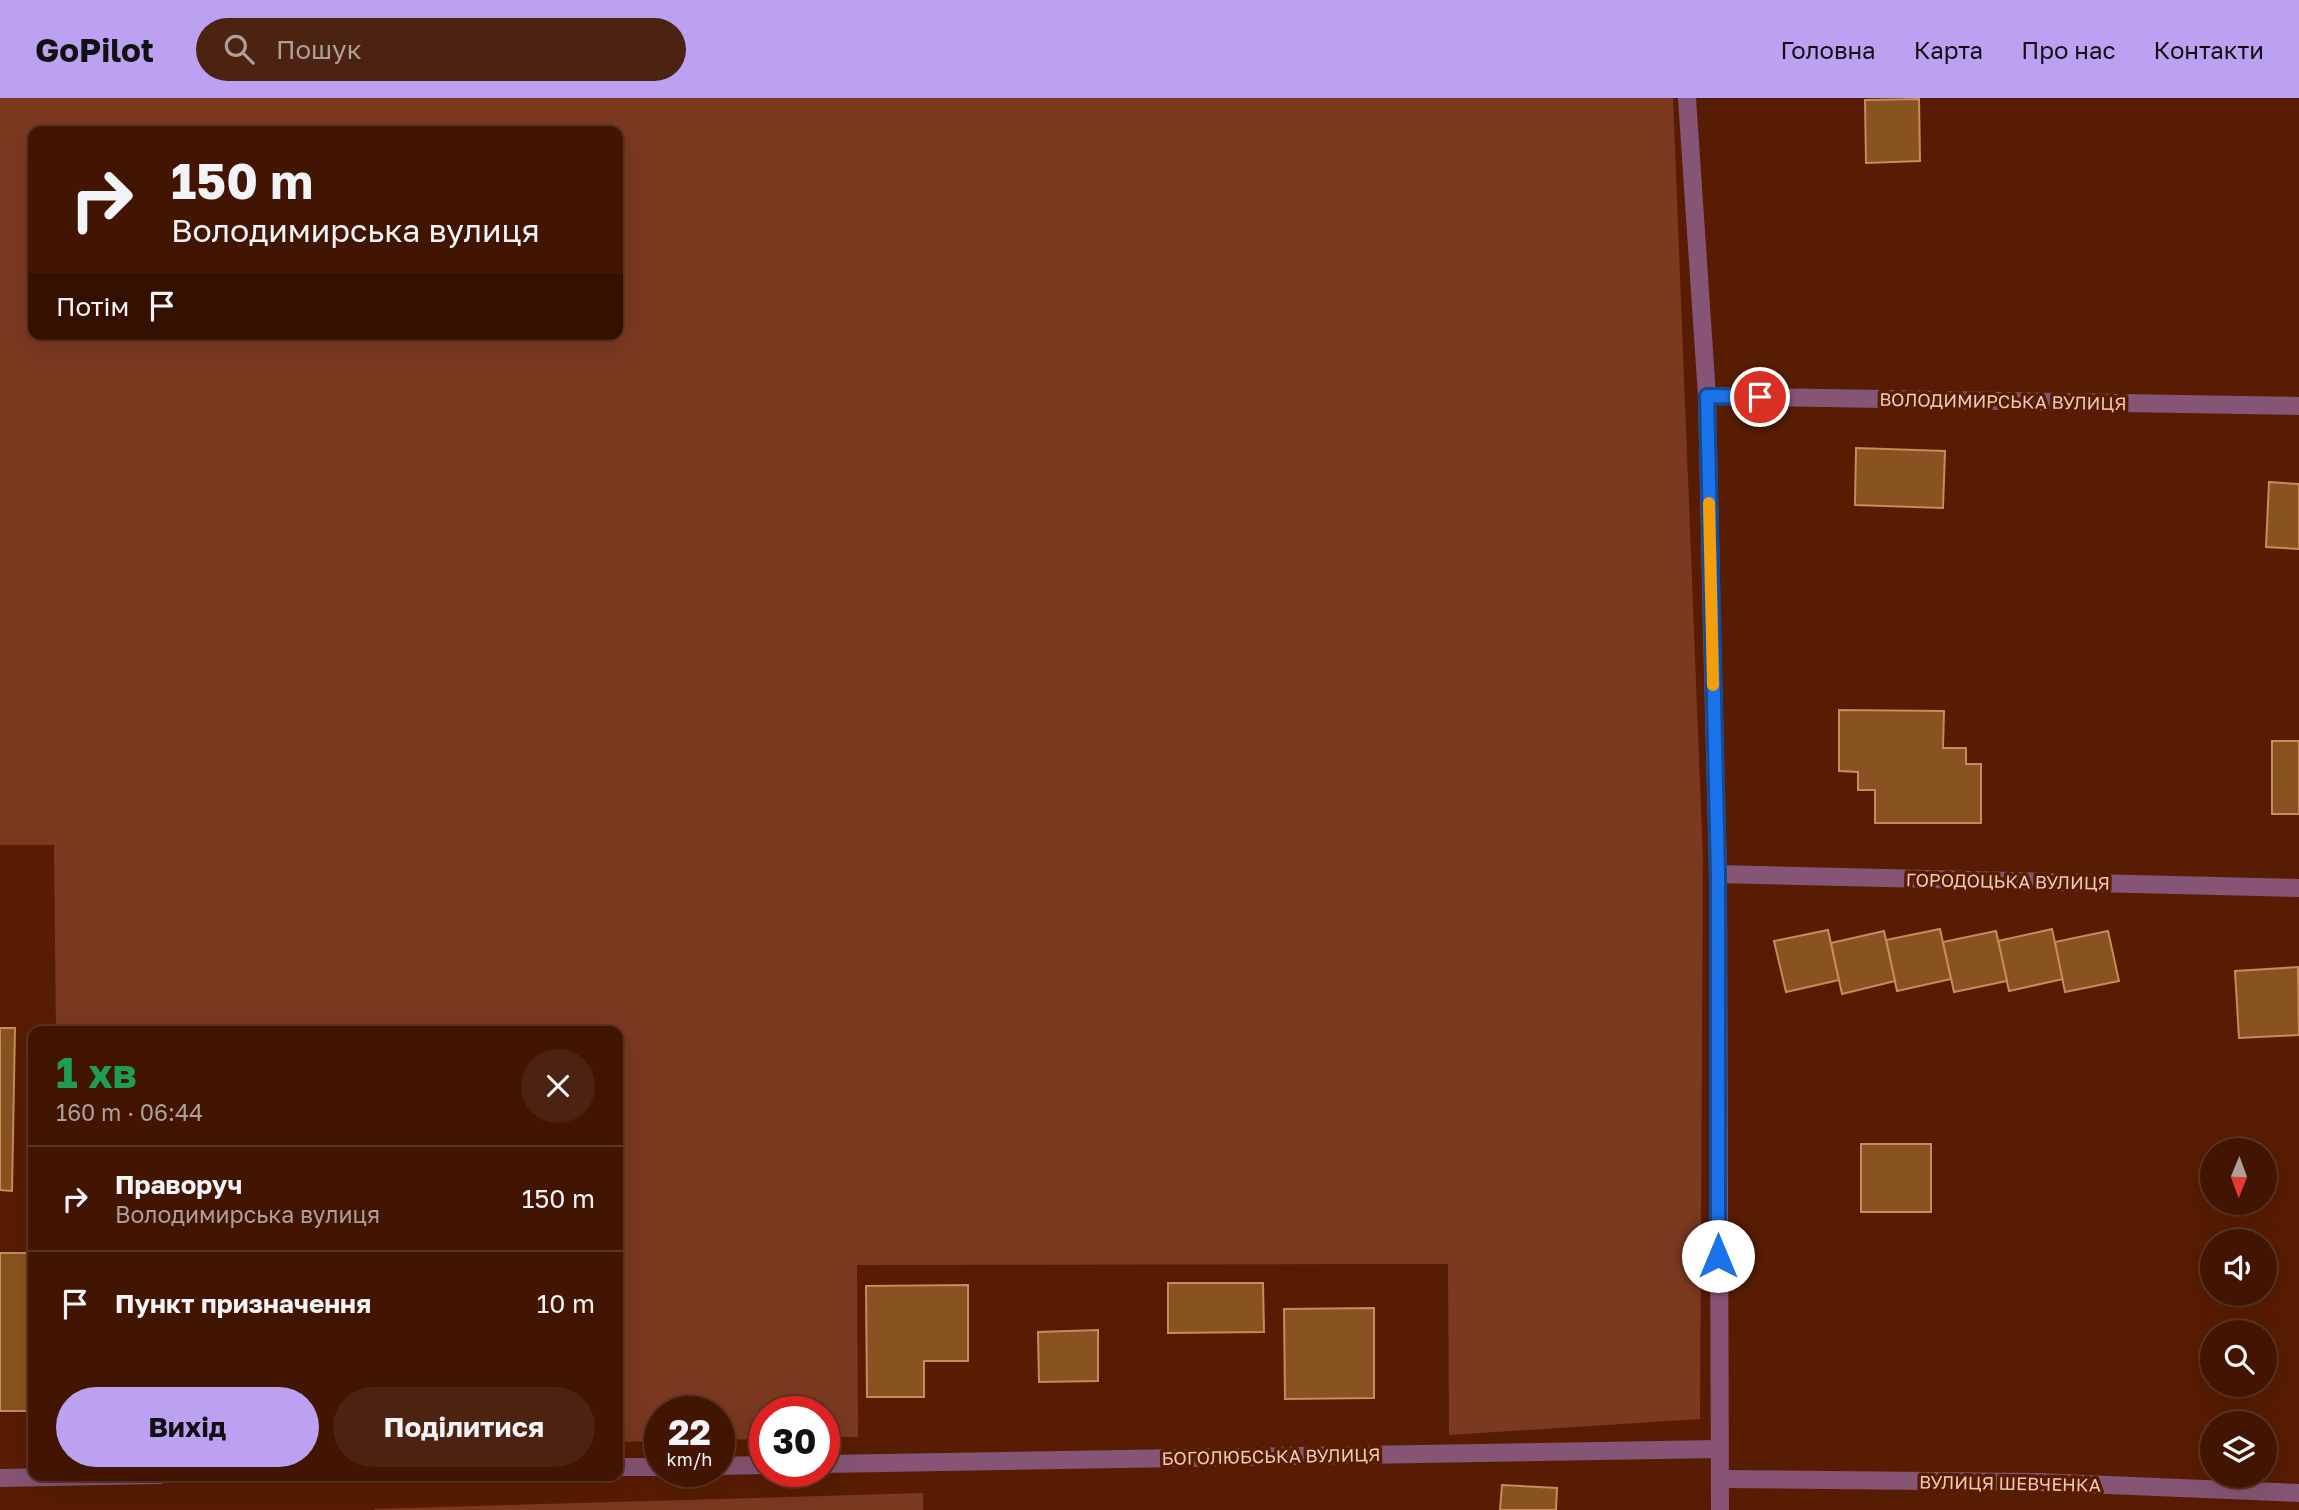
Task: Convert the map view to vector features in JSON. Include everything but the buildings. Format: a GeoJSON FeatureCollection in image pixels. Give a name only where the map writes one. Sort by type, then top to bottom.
{"type":"FeatureCollection","features":[{"type":"Feature","properties":{"kind":"street"},"geometry":{"type":"LineString","coordinates":[[1686,98],[1707,396],[1718,874],[1720,1510]]}},
{"type":"Feature","properties":{"kind":"street","name":"ВОЛОДИМИРСЬКА ВУЛИЦЯ"},"geometry":{"type":"LineString","coordinates":[[1707,396],[2299,406]]}},
{"type":"Feature","properties":{"kind":"street","name":"ГОРОДОЦЬКА ВУЛИЦЯ"},"geometry":{"type":"LineString","coordinates":[[1718,874],[2299,888]]}},
{"type":"Feature","properties":{"kind":"street","name":"БОГОЛЮБСЬКА ВУЛИЦЯ"},"geometry":{"type":"LineString","coordinates":[[840,1464],[1718,1449]]}},
{"type":"Feature","properties":{"kind":"street"},"geometry":{"type":"LineString","coordinates":[[623,1467],[644,1467]]}},
{"type":"Feature","properties":{"kind":"street"},"geometry":{"type":"LineString","coordinates":[[0,1478],[28,1477]]}},
{"type":"Feature","properties":{"kind":"street","name":"ВУЛИЦЯ ШЕВЧЕНКА"},"geometry":{"type":"LineString","coordinates":[[1720,1479],[2037,1482],[2299,1493]]}},
{"type":"Feature","properties":{"kind":"shaded area"},"geometry":{"type":"Polygon","coordinates":[[[0,98],[1673,98],[1703,859],[1700,1419],[1449,1435],[1448,1264],[857,1265],[858,1437],[840,1437],[840,1396],[749,1396],[749,1439],[735,1440],[735,1396],[644,1396],[644,1441],[623,1442],[623,1026],[56,1026],[54,845],[0,845],[0,98]]]}},
{"type":"Feature","properties":{"kind":"shaded area"},"geometry":{"type":"Polygon","coordinates":[[[923,1493],[923,1510],[374,1510],[374,1509],[923,1493]]]}},
{"type":"Feature","properties":{"kind":"slow traffic"},"geometry":{"type":"LineString","coordinates":[[1709,503],[1713,685]]}},
{"type":"Feature","properties":{"kind":"route"},"geometry":{"type":"LineString","coordinates":[[1718,1256],[1718,874],[1707,396],[1760,397]]}}]}
